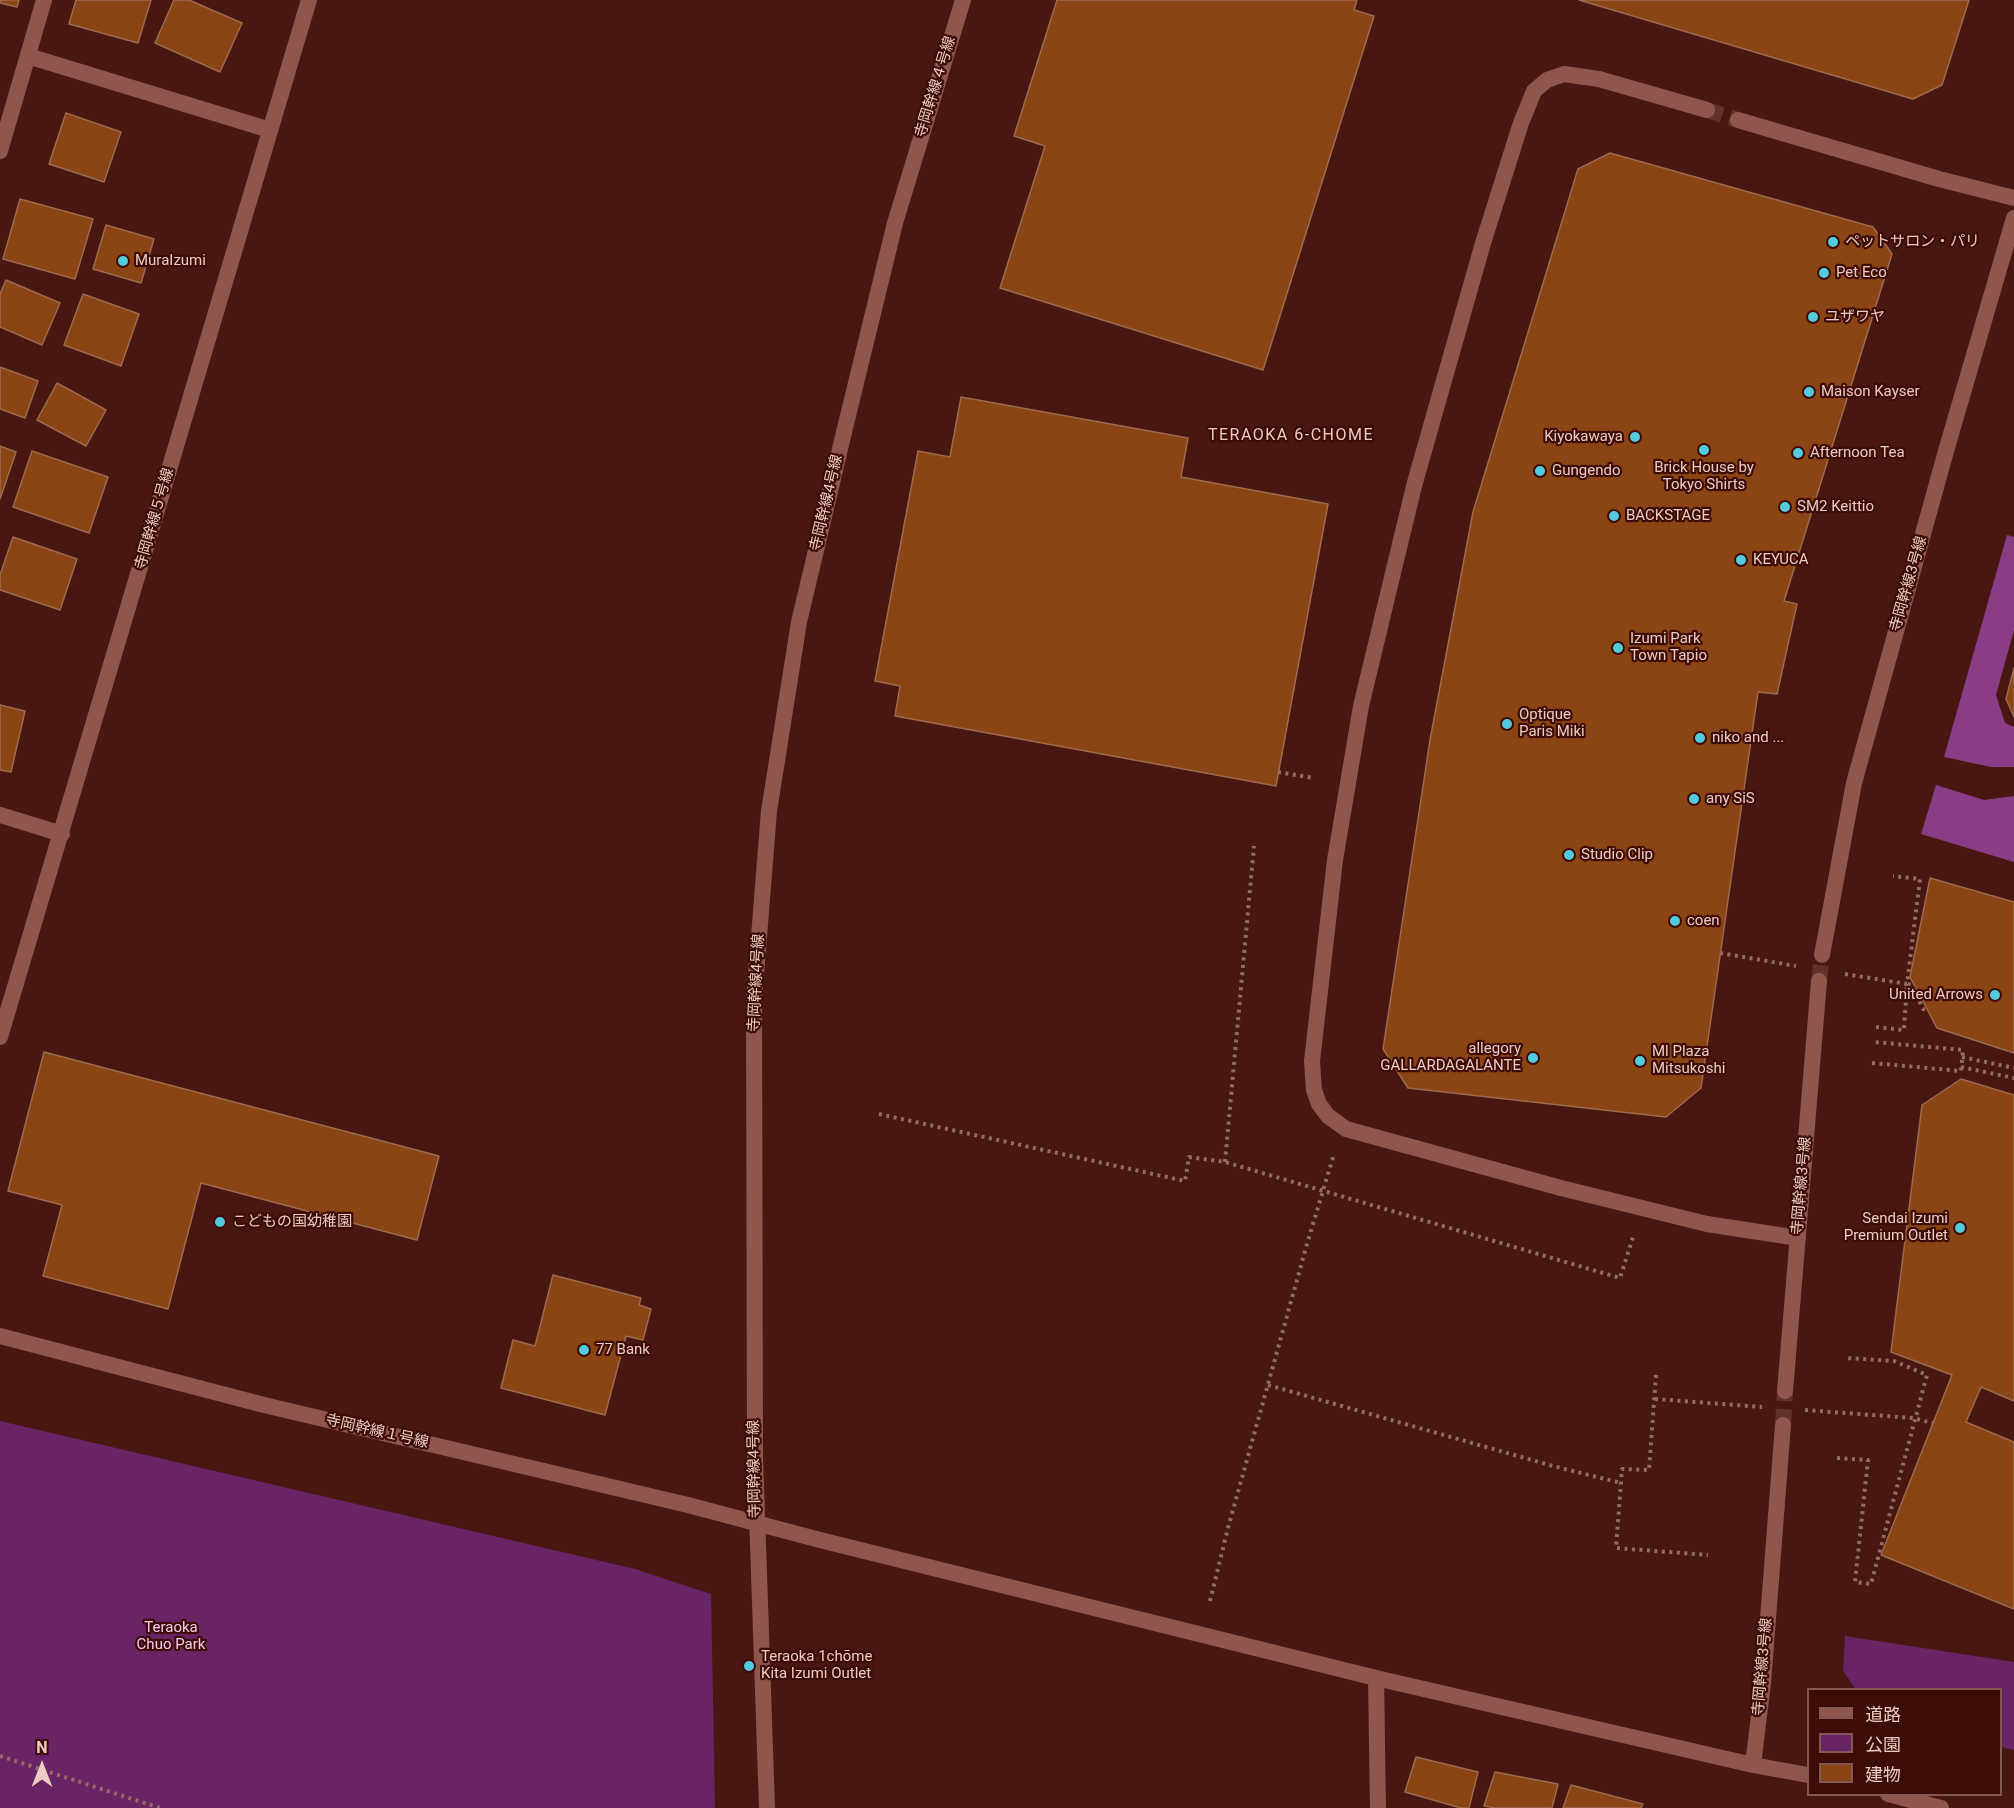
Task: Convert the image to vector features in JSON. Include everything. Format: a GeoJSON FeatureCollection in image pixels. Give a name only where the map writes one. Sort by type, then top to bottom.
{"type":"FeatureCollection","features":[{"type":"Feature","properties":{"kind":"street"},"geometry":{"type":"LineString","coordinates":[[0,151],[44,0]]}},
{"type":"Feature","properties":{"kind":"street","name":"寺岡幹線５号線"},"geometry":{"type":"LineString","coordinates":[[0,1037],[309,0]]}},
{"type":"Feature","properties":{"kind":"street","name":"寺岡幹線４号線"},"geometry":{"type":"LineString","coordinates":[[910,174],[963,0]]}},
{"type":"Feature","properties":{"kind":"street"},"geometry":{"type":"LineString","coordinates":[[28,56],[270,130]]}},
{"type":"Feature","properties":{"kind":"street"},"geometry":{"type":"LineString","coordinates":[[1707,110],[1599,80],[1564,74],[1547,80],[1534,91],[1521,123],[1483,243],[1414,486],[1361,706],[1337,848],[1312,1061],[1314,1090],[1319,1104],[1328,1116],[1346,1130],[1696,1222],[1798,1238]]}},
{"type":"Feature","properties":{"kind":"street"},"geometry":{"type":"LineString","coordinates":[[1738,120],[1939,179],[2014,198]]}},
{"type":"Feature","properties":{"kind":"street","name":"寺岡幹線4号線"},"geometry":{"type":"LineString","coordinates":[[767,1808],[756,1522],[754,999],[769,811],[799,622],[895,223],[910,174]]}},
{"type":"Feature","properties":{"kind":"street","name":"寺岡幹線3号線"},"geometry":{"type":"LineString","coordinates":[[1822,955],[1854,783],[1943,462],[2014,218]]}},
{"type":"Feature","properties":{"kind":"street"},"geometry":{"type":"LineString","coordinates":[[0,815],[62,834]]}},
{"type":"Feature","properties":{"kind":"street","name":"寺岡幹線3号線"},"geometry":{"type":"LineString","coordinates":[[1785,1391],[1819,981]]}},
{"type":"Feature","properties":{"kind":"street","name":"寺岡幹線１号線"},"geometry":{"type":"LineString","coordinates":[[0,1336],[264,1405],[756,1522],[831,1543],[1376,1678],[1753,1765],[1807,1775]]}},
{"type":"Feature","properties":{"kind":"street","name":"寺岡幹線3号線"},"geometry":{"type":"LineString","coordinates":[[1753,1765],[1763,1683],[1783,1425]]}},
{"type":"Feature","properties":{"kind":"street"},"geometry":{"type":"LineString","coordinates":[[1376,1678],[1378,1808]]}},
{"type":"Feature","properties":{"kind":"street"},"geometry":{"type":"LineString","coordinates":[[1896,1796],[1941,1808]]}},
{"type":"Feature","properties":{"kind":"path"},"geometry":{"type":"LineString","coordinates":[[1278,772],[1314,778]]}},
{"type":"Feature","properties":{"kind":"path"},"geometry":{"type":"LineString","coordinates":[[1226,1162],[1254,846]]}},
{"type":"Feature","properties":{"kind":"path"},"geometry":{"type":"LineString","coordinates":[[1876,1027],[1904,1030],[1907,984],[1920,879],[1893,876]]}},
{"type":"Feature","properties":{"kind":"path"},"geometry":{"type":"LineString","coordinates":[[1907,984],[1912,985],[1923,1009],[1929,1010]]}},
{"type":"Feature","properties":{"kind":"path"},"geometry":{"type":"LineString","coordinates":[[1872,1063],[1961,1071],[1963,1050],[1874,1042]]}},
{"type":"Feature","properties":{"kind":"path"},"geometry":{"type":"LineString","coordinates":[[1962,1057],[2014,1068]]}},
{"type":"Feature","properties":{"kind":"path"},"geometry":{"type":"LineString","coordinates":[[1961,1066],[2014,1078]]}},
{"type":"Feature","properties":{"kind":"path"},"geometry":{"type":"LineString","coordinates":[[879,1114],[1185,1181],[1189,1157],[1226,1162],[1620,1278],[1633,1237]]}},
{"type":"Feature","properties":{"kind":"path"},"geometry":{"type":"LineString","coordinates":[[1210,1601],[1307,1244],[1335,1153]]}},
{"type":"Feature","properties":{"kind":"path"},"geometry":{"type":"LineString","coordinates":[[1838,1458],[1868,1460],[1855,1582],[1871,1584],[1928,1375],[1894,1361],[1846,1358]]}},
{"type":"Feature","properties":{"kind":"path"},"geometry":{"type":"LineString","coordinates":[[1656,1375],[1649,1470],[1622,1468],[1616,1548],[1708,1555]]}},
{"type":"Feature","properties":{"kind":"path"},"geometry":{"type":"LineString","coordinates":[[1268,1385],[1530,1460],[1621,1483]]}},
{"type":"Feature","properties":{"kind":"path"},"geometry":{"type":"LineString","coordinates":[[0,1756],[160,1808]]}},
{"type":"Feature","properties":{"kind":"green space","name":"Teraoka Chuo Park"},"geometry":{"type":"Polygon","coordinates":[[[0,1421],[635,1569],[711,1594],[715,1808],[0,1808],[0,1421]]]}},
{"type":"Feature","properties":{"kind":"green space"},"geometry":{"type":"Polygon","coordinates":[[[1845,1636],[2014,1662],[2014,1750],[2002,1747],[2002,1688],[1854,1688],[1843,1670],[1845,1636]]]}},
{"type":"Feature","properties":{"kind":"shaded area"},"geometry":{"type":"Polygon","coordinates":[[[2007,535],[2014,537],[2014,630],[1996,695],[2005,723],[2014,727],[2014,767],[1991,767],[1944,757],[2007,535]]]}},
{"type":"Feature","properties":{"kind":"shaded area"},"geometry":{"type":"Polygon","coordinates":[[[1936,785],[1984,800],[2014,796],[2014,862],[1921,834],[1936,785]]]}},
{"type":"Feature","properties":{"kind":"building"},"geometry":{"type":"Polygon","coordinates":[[[0,0],[19,0],[17,7],[0,3],[0,0]]]}},
{"type":"Feature","properties":{"kind":"building"},"geometry":{"type":"Polygon","coordinates":[[[76,0],[151,0],[138,43],[69,24],[76,0]]]}},
{"type":"Feature","properties":{"kind":"building"},"geometry":{"type":"Polygon","coordinates":[[[174,0],[189,0],[242,23],[220,72],[155,43],[174,0]]]}},
{"type":"Feature","properties":{"kind":"building"},"geometry":{"type":"Polygon","coordinates":[[[1057,0],[1357,0],[1354,10],[1374,16],[1263,370],[1000,288],[1045,146],[1014,136],[1057,0]]]}},
{"type":"Feature","properties":{"kind":"building"},"geometry":{"type":"Polygon","coordinates":[[[1579,0],[1969,0],[1942,85],[1913,99],[1579,0]]]}},
{"type":"Feature","properties":{"kind":"building"},"geometry":{"type":"Polygon","coordinates":[[[66,113],[121,132],[104,182],[49,164],[66,113]]]}},
{"type":"Feature","properties":{"kind":"building","name":"Izumi Park Town Tapio"},"geometry":{"type":"Polygon","coordinates":[[[1610,153],[1873,227],[1892,254],[1784,601],[1797,604],[1777,694],[1758,692],[1701,1088],[1666,1117],[1408,1088],[1383,1049],[1430,740],[1473,512],[1578,169],[1610,153]]]}},
{"type":"Feature","properties":{"kind":"building"},"geometry":{"type":"Polygon","coordinates":[[[20,199],[93,219],[75,279],[3,259],[20,199]]]}},
{"type":"Feature","properties":{"kind":"building"},"geometry":{"type":"Polygon","coordinates":[[[106,225],[154,239],[141,283],[93,269],[106,225]]]}},
{"type":"Feature","properties":{"kind":"building"},"geometry":{"type":"Polygon","coordinates":[[[6,280],[60,303],[42,345],[0,327],[0,294],[6,280]]]}},
{"type":"Feature","properties":{"kind":"building"},"geometry":{"type":"Polygon","coordinates":[[[83,294],[139,314],[121,366],[64,345],[83,294]]]}},
{"type":"Feature","properties":{"kind":"building"},"geometry":{"type":"Polygon","coordinates":[[[0,367],[38,381],[25,418],[0,409],[0,367]]]}},
{"type":"Feature","properties":{"kind":"building"},"geometry":{"type":"Polygon","coordinates":[[[57,383],[106,410],[86,446],[37,420],[57,383]]]}},
{"type":"Feature","properties":{"kind":"building"},"geometry":{"type":"Polygon","coordinates":[[[961,397],[1188,438],[1181,477],[1328,504],[1276,786],[895,716],[900,686],[875,681],[918,451],[950,457],[961,397]]]}},
{"type":"Feature","properties":{"kind":"building"},"geometry":{"type":"Polygon","coordinates":[[[0,446],[16,452],[0,499],[0,446]]]}},
{"type":"Feature","properties":{"kind":"building"},"geometry":{"type":"Polygon","coordinates":[[[32,451],[108,477],[89,533],[13,507],[32,451]]]}},
{"type":"Feature","properties":{"kind":"building"},"geometry":{"type":"Polygon","coordinates":[[[13,537],[77,559],[60,610],[0,590],[0,575],[13,537]]]}},
{"type":"Feature","properties":{"kind":"building"},"geometry":{"type":"Polygon","coordinates":[[[2014,668],[2014,717],[2006,699],[2014,668]]]}},
{"type":"Feature","properties":{"kind":"building"},"geometry":{"type":"Polygon","coordinates":[[[0,705],[25,711],[11,772],[0,770],[0,705]]]}},
{"type":"Feature","properties":{"kind":"building"},"geometry":{"type":"Polygon","coordinates":[[[1930,878],[2014,902],[2014,1053],[1937,1028],[1910,977],[1930,878]]]}},
{"type":"Feature","properties":{"kind":"building"},"geometry":{"type":"Polygon","coordinates":[[[44,1052],[439,1156],[417,1240],[201,1183],[168,1309],[43,1276],[62,1205],[8,1191],[44,1052]]]}},
{"type":"Feature","properties":{"kind":"building","name":"Sendai Izumi Premium Outlet"},"geometry":{"type":"Polygon","coordinates":[[[1961,1079],[2014,1095],[2014,1401],[1981,1387],[1966,1422],[2014,1442],[2014,1609],[1881,1555],[1952,1375],[1891,1352],[1922,1105],[1961,1079]]]}},
{"type":"Feature","properties":{"kind":"building"},"geometry":{"type":"Polygon","coordinates":[[[553,1275],[641,1298],[639,1305],[651,1309],[643,1340],[626,1336],[605,1415],[501,1388],[513,1340],[535,1346],[553,1275]]]}},
{"type":"Feature","properties":{"kind":"building"},"geometry":{"type":"Polygon","coordinates":[[[1416,1757],[1478,1772],[1469,1808],[1461,1808],[1405,1792],[1416,1757]]]}},
{"type":"Feature","properties":{"kind":"building"},"geometry":{"type":"Polygon","coordinates":[[[1495,1772],[1558,1784],[1552,1808],[1484,1806],[1495,1772]]]}},
{"type":"Feature","properties":{"kind":"building"},"geometry":{"type":"Polygon","coordinates":[[[1571,1785],[1643,1804],[1641,1808],[1563,1808],[1571,1785]]]}},
{"type":"Feature","properties":{"kind":"tunnel"},"geometry":{"type":"LineString","coordinates":[[1707,110],[1738,120]]}},
{"type":"Feature","properties":{"kind":"tunnel"},"geometry":{"type":"LineString","coordinates":[[1819,981],[1822,955]]}},
{"type":"Feature","properties":{"kind":"tunnel"},"geometry":{"type":"LineString","coordinates":[[1783,1425],[1785,1391]]}},
{"type":"Feature","properties":{"kind":"place","name":"ペットサロン・パリ"},"geometry":{"type":"Point","coordinates":[1833,242]}},
{"type":"Feature","properties":{"kind":"place","name":"MuraIzumi"},"geometry":{"type":"Point","coordinates":[123,261]}},
{"type":"Feature","properties":{"kind":"place","name":"Pet Eco"},"geometry":{"type":"Point","coordinates":[1824,273]}},
{"type":"Feature","properties":{"kind":"place","name":"ユザワヤ"},"geometry":{"type":"Point","coordinates":[1813,317]}},
{"type":"Feature","properties":{"kind":"place","name":"Maison Kayser"},"geometry":{"type":"Point","coordinates":[1809,392]}},
{"type":"Feature","properties":{"kind":"place","name":"Kiyokawaya"},"geometry":{"type":"Point","coordinates":[1635,437]}},
{"type":"Feature","properties":{"kind":"place","name":"Brick House by Tokyo Shirts"},"geometry":{"type":"Point","coordinates":[1704,450]}},
{"type":"Feature","properties":{"kind":"place","name":"Afternoon Tea"},"geometry":{"type":"Point","coordinates":[1798,453]}},
{"type":"Feature","properties":{"kind":"place","name":"Gungendo"},"geometry":{"type":"Point","coordinates":[1540,471]}},
{"type":"Feature","properties":{"kind":"place","name":"SM2 Keittio"},"geometry":{"type":"Point","coordinates":[1785,507]}},
{"type":"Feature","properties":{"kind":"place","name":"BACKSTAGE"},"geometry":{"type":"Point","coordinates":[1614,516]}},
{"type":"Feature","properties":{"kind":"place","name":"KEYUCA"},"geometry":{"type":"Point","coordinates":[1741,560]}},
{"type":"Feature","properties":{"kind":"place","name":"Izumi Park Town Tapio"},"geometry":{"type":"Point","coordinates":[1618,648]}},
{"type":"Feature","properties":{"kind":"place","name":"Optique Paris Miki"},"geometry":{"type":"Point","coordinates":[1507,724]}},
{"type":"Feature","properties":{"kind":"place","name":"niko and ..."},"geometry":{"type":"Point","coordinates":[1700,738]}},
{"type":"Feature","properties":{"kind":"place","name":"any SiS"},"geometry":{"type":"Point","coordinates":[1694,799]}},
{"type":"Feature","properties":{"kind":"place","name":"Studio Clip"},"geometry":{"type":"Point","coordinates":[1569,855]}},
{"type":"Feature","properties":{"kind":"place","name":"coen"},"geometry":{"type":"Point","coordinates":[1675,921]}},
{"type":"Feature","properties":{"kind":"place","name":"United Arrows"},"geometry":{"type":"Point","coordinates":[1995,995]}},
{"type":"Feature","properties":{"kind":"place","name":"allegory GALLARDAGALANTE"},"geometry":{"type":"Point","coordinates":[1533,1058]}},
{"type":"Feature","properties":{"kind":"place","name":"Ml Plaza Mitsukoshi"},"geometry":{"type":"Point","coordinates":[1640,1061]}},
{"type":"Feature","properties":{"kind":"place","name":"こどもの国幼稚園"},"geometry":{"type":"Point","coordinates":[220,1222]}},
{"type":"Feature","properties":{"kind":"place","name":"Sendai Izumi Premium Outlet"},"geometry":{"type":"Point","coordinates":[1960,1228]}},
{"type":"Feature","properties":{"kind":"place","name":"77 Bank"},"geometry":{"type":"Point","coordinates":[584,1350]}},
{"type":"Feature","properties":{"kind":"place","name":"Teraoka 1chōme Kita Izumi Outlet"},"geometry":{"type":"Point","coordinates":[749,1666]}},
{"type":"Feature","properties":{"kind":"district","name":"TERAOKA 6-CHOME"},"geometry":{"type":"Point","coordinates":[1291,436]}}]}
